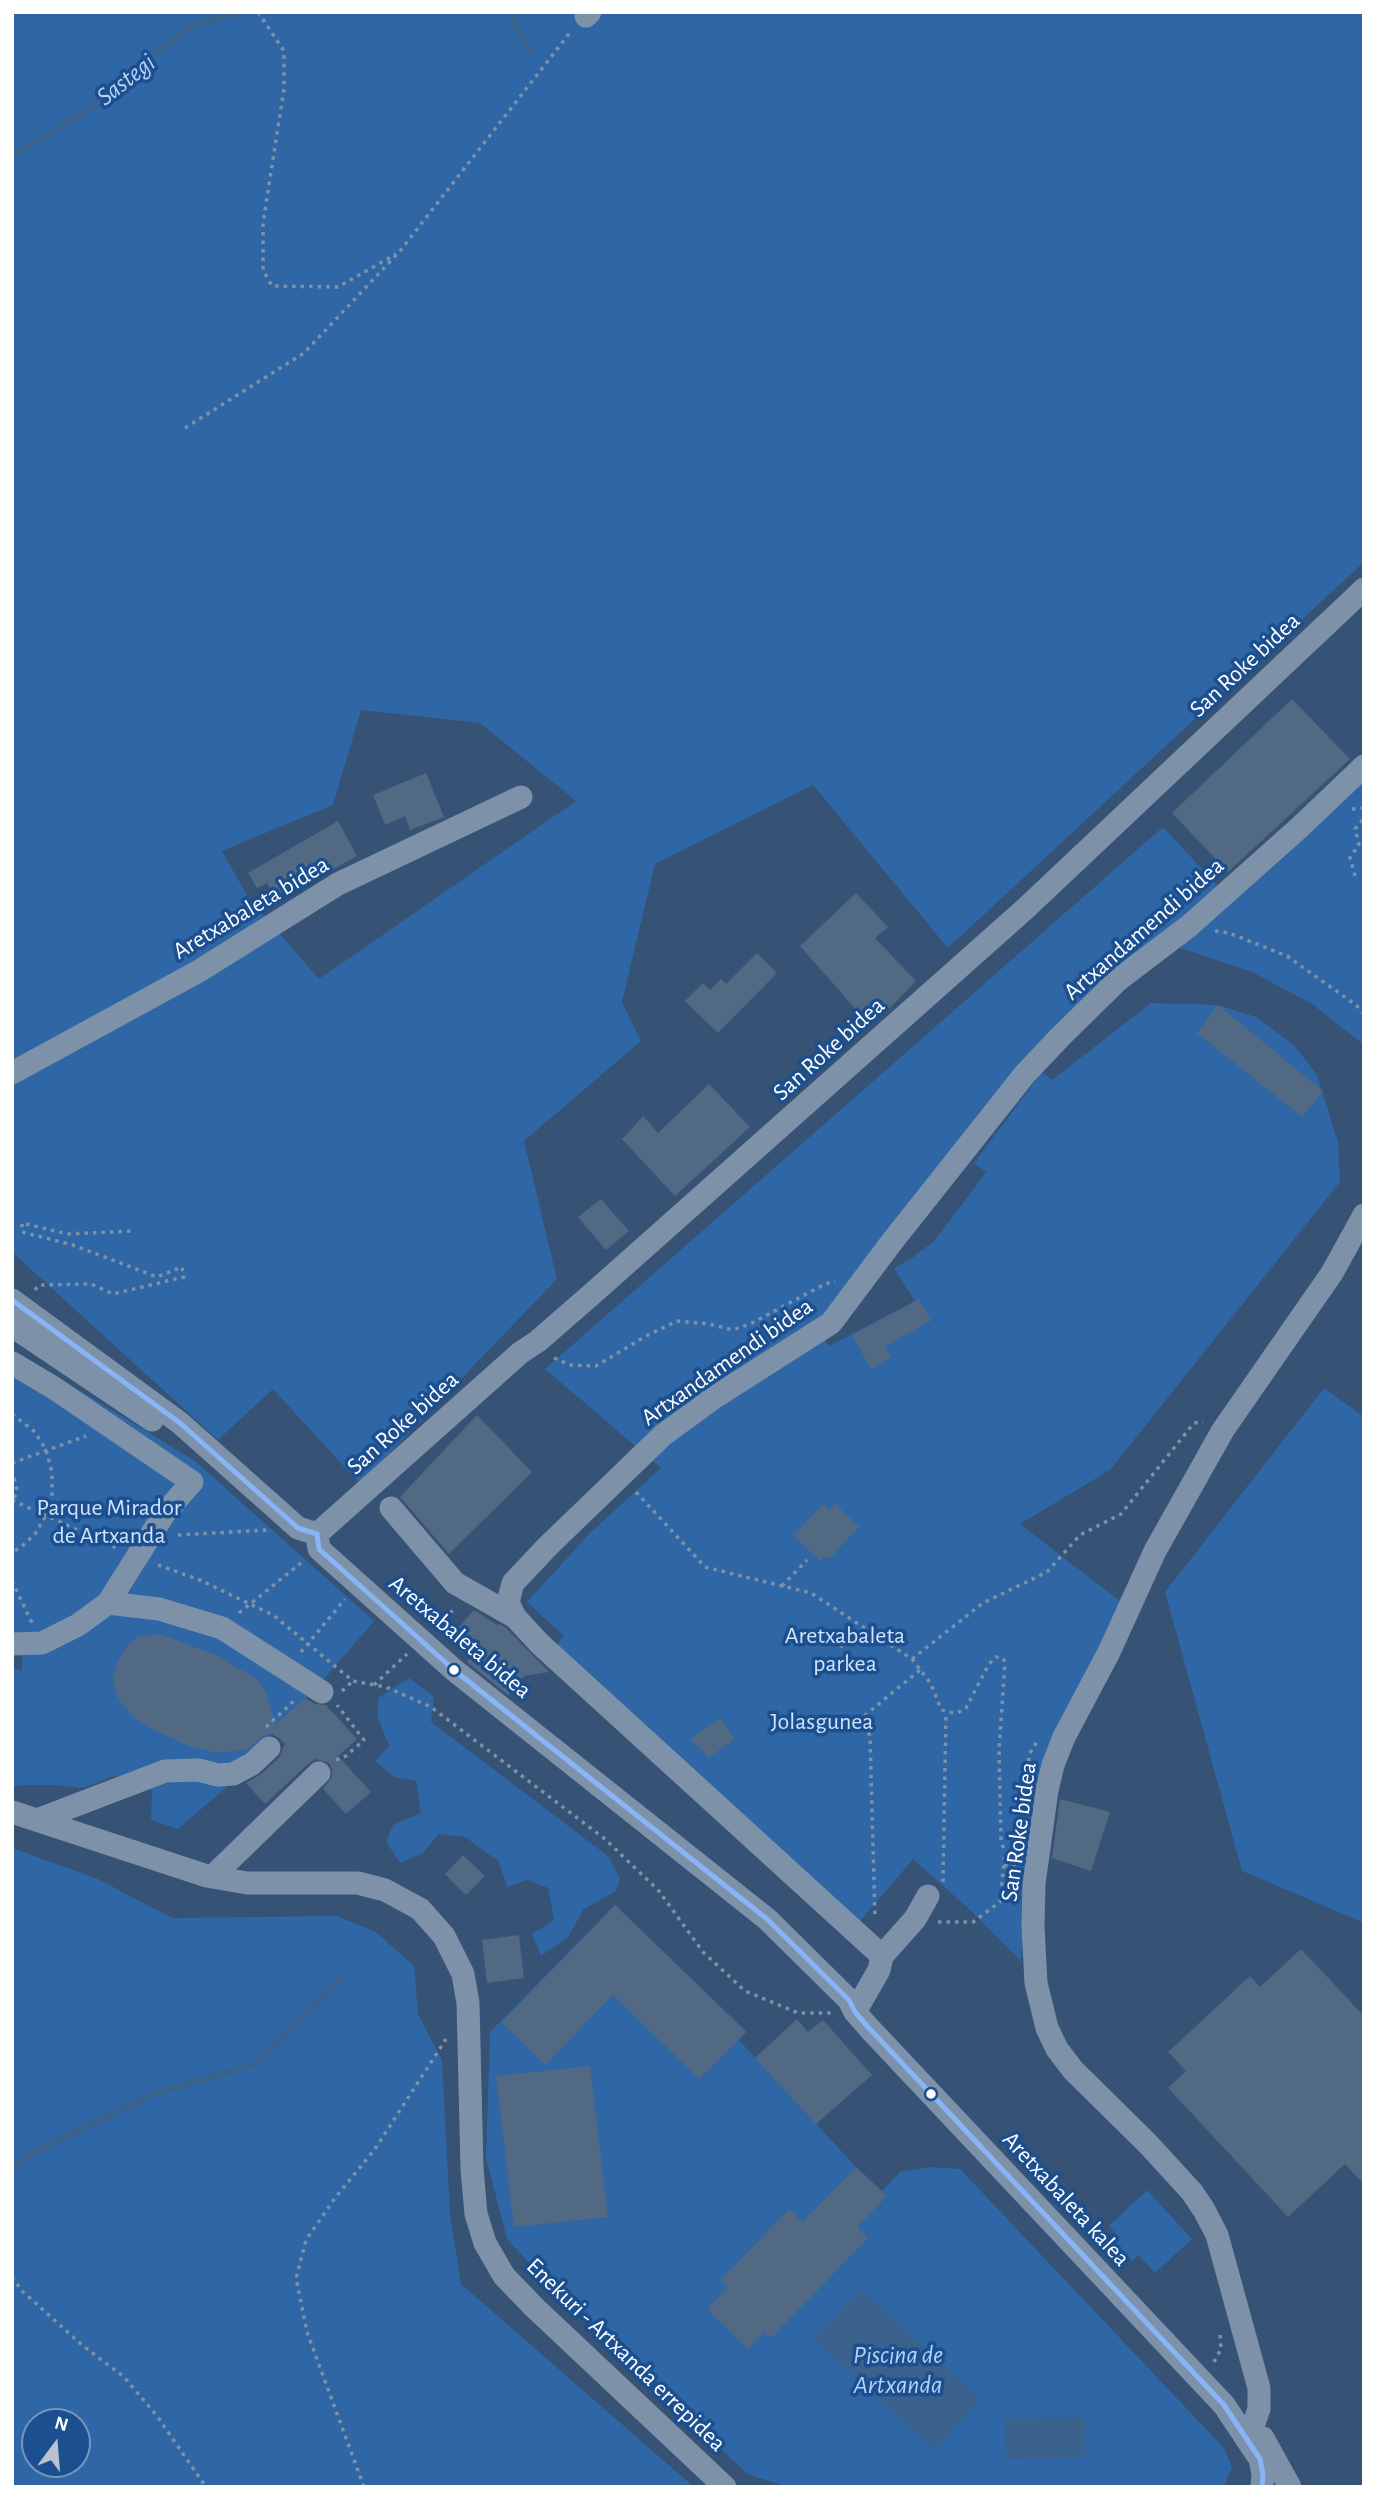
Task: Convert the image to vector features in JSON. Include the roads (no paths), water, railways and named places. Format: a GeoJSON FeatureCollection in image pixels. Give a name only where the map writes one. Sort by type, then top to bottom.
{"type":"FeatureCollection","features":[{"type":"Feature","properties":{"kind":"street","name":"San Roke bidea"},"geometry":{"type":"LineString","coordinates":[[311,1537],[520,1353],[538,1341],[1025,909],[1364,589]]}},
{"type":"Feature","properties":{"kind":"street","name":"Artxandamendi bidea"},"geometry":{"type":"LineString","coordinates":[[515,1618],[508,1602],[513,1583],[548,1546],[663,1435],[715,1397],[831,1324],[1025,1074],[1118,980],[1189,926],[1364,766]]}},
{"type":"Feature","properties":{"kind":"street","name":"Aretxabaleta bidea"},"geometry":{"type":"LineString","coordinates":[[12,1073],[200,971],[338,884],[521,797]]}},
{"type":"Feature","properties":{"kind":"street","name":"San Roke bidea"},"geometry":{"type":"LineString","coordinates":[[1253,2426],[1259,2409],[1259,2388],[1217,2235],[1192,2192],[1148,2144],[1095,2093],[1057,2049],[1047,2028],[1036,1983],[1033,1926],[1038,1849],[1053,1765],[1064,1737],[1109,1652],[1155,1551],[1223,1430],[1332,1273],[1364,1215]]}},
{"type":"Feature","properties":{"kind":"street","name":"Aretxabaleta bidea"},"geometry":{"type":"LineString","coordinates":[[12,1300],[180,1423],[311,1537],[357,1585],[454,1670],[767,1919],[849,2000],[862,2020]]}},
{"type":"Feature","properties":{"kind":"street"},"geometry":{"type":"LineString","coordinates":[[12,1326],[196,1450],[218,1455]]}},
{"type":"Feature","properties":{"kind":"street"},"geometry":{"type":"LineString","coordinates":[[12,1363],[192,1482],[164,1514],[108,1603],[78,1625],[42,1643],[12,1644]]}},
{"type":"Feature","properties":{"kind":"street"},"geometry":{"type":"LineString","coordinates":[[391,1508],[456,1583],[515,1618],[540,1644],[882,1956]]}},
{"type":"Feature","properties":{"kind":"street"},"geometry":{"type":"LineString","coordinates":[[108,1603],[159,1609],[222,1628],[322,1693]]}},
{"type":"Feature","properties":{"kind":"street"},"geometry":{"type":"LineString","coordinates":[[12,1812],[37,1820],[165,1771],[198,1770],[218,1775],[233,1774],[251,1764],[269,1748]]}},
{"type":"Feature","properties":{"kind":"street"},"geometry":{"type":"LineString","coordinates":[[209,1877],[319,1773]]}},
{"type":"Feature","properties":{"kind":"street","name":"Enekuri - Artxanda errepidea"},"geometry":{"type":"LineString","coordinates":[[37,1820],[209,1877],[247,1883],[358,1883],[386,1890],[405,1900],[433,1921],[455,1953],[463,1974],[468,2003],[475,2214],[485,2243],[505,2276],[535,2308],[725,2487]]}},
{"type":"Feature","properties":{"kind":"street"},"geometry":{"type":"LineString","coordinates":[[862,2020],[882,1956],[915,1919],[936,1889]]}},
{"type":"Feature","properties":{"kind":"street","name":"Aretxabaleta kalea"},"geometry":{"type":"LineString","coordinates":[[862,2020],[1224,2405],[1260,2459],[1262,2487]]}},
{"type":"Feature","properties":{"kind":"street","name":"Aretxabaleta kalea"},"geometry":{"type":"LineString","coordinates":[[1224,2405],[1262,2436],[1290,2487]]}},
{"type":"Feature","properties":{"kind":"water","name":"Piscina de Artxanda"},"geometry":{"type":"Polygon","coordinates":[[[861,2289],[981,2400],[934,2450],[814,2339],[861,2289]]]}},
{"type":"Feature","properties":{"kind":"water"},"geometry":{"type":"Polygon","coordinates":[[[1085,2417],[1086,2458],[1006,2459],[1005,2418],[1085,2417]]]}},
{"type":"Feature","properties":{"kind":"waterway","name":"Sastegi"},"geometry":{"type":"LineString","coordinates":[[12,155],[105,99],[146,60],[192,26],[240,12]]}},
{"type":"Feature","properties":{"kind":"waterway"},"geometry":{"type":"LineString","coordinates":[[512,12],[515,25],[530,51]]}},
{"type":"Feature","properties":{"kind":"waterway"},"geometry":{"type":"LineString","coordinates":[[12,2167],[41,2149],[153,2094],[258,2063],[340,1979]]}},
{"type":"Feature","properties":{"kind":"park label","name":"Parque Mirador de Artxanda"},"geometry":{"type":"Point","coordinates":[109,1522]}},
{"type":"Feature","properties":{"kind":"park label","name":"Aretxabaleta parkea"},"geometry":{"type":"Point","coordinates":[845,1650]}},
{"type":"Feature","properties":{"kind":"park label","name":"Jolasgunea"},"geometry":{"type":"Point","coordinates":[822,1722]}}]}
